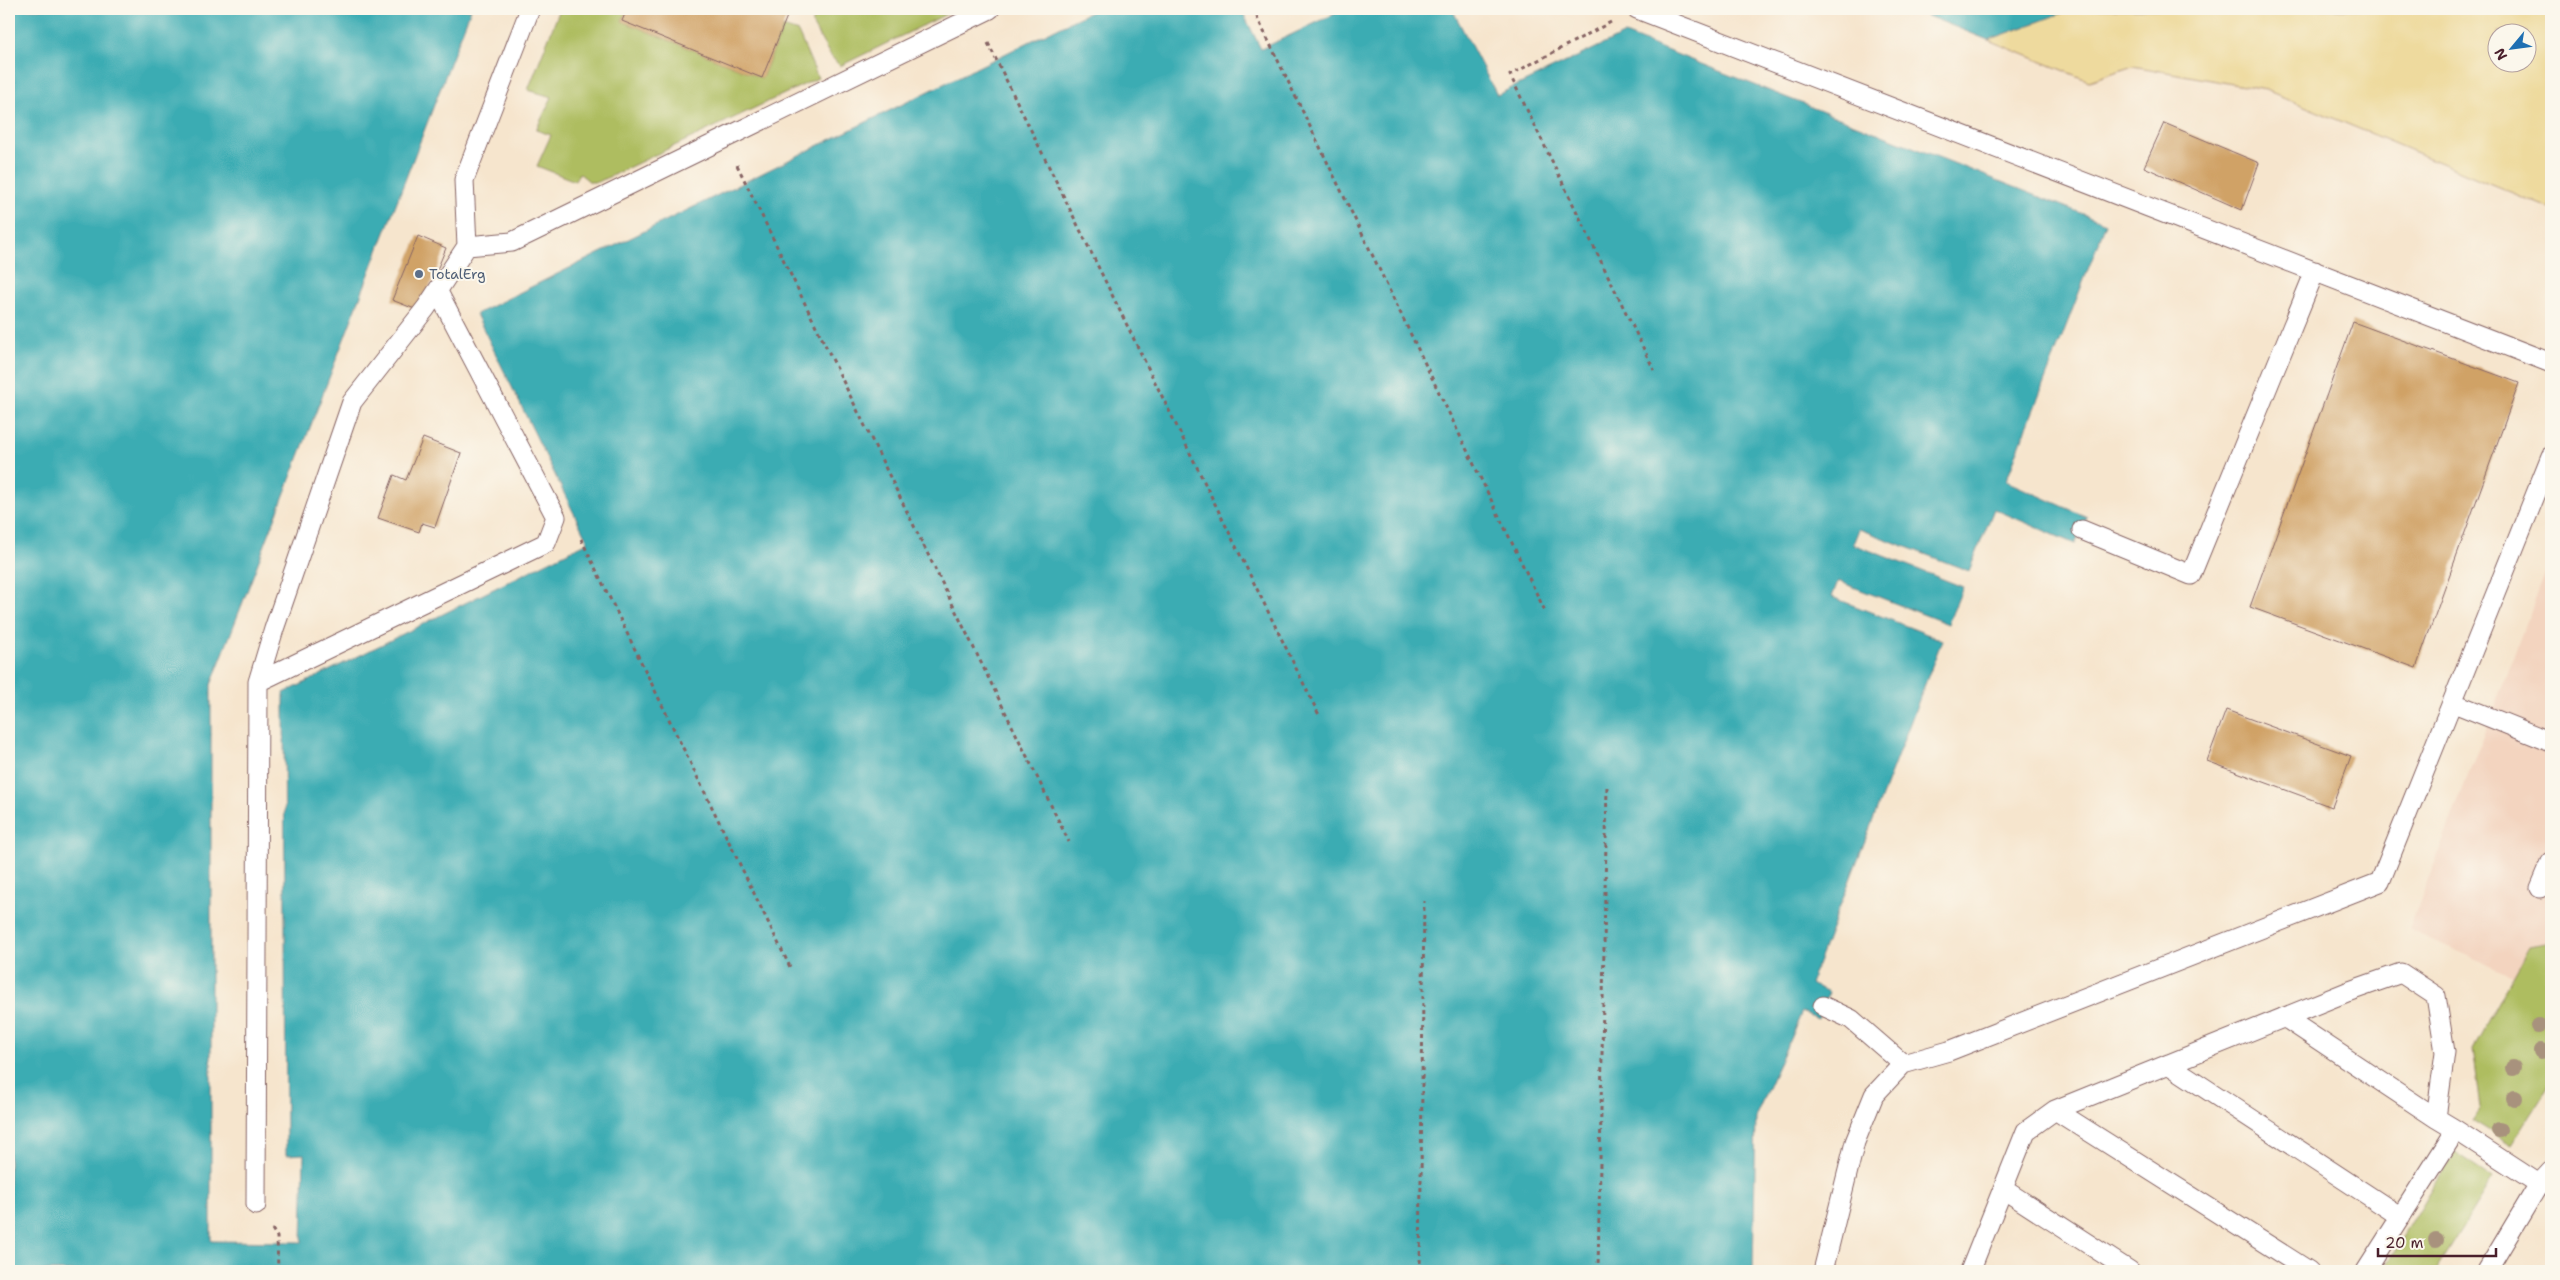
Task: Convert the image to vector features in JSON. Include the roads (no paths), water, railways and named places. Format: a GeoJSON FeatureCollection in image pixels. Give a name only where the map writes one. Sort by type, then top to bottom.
{"type":"FeatureCollection","features":[{"type":"Feature","properties":{"kind":"lane"},"geometry":{"type":"LineString","coordinates":[[256,1205],[258,682],[274,629],[352,402],[438,292],[467,246],[464,180],[530,9]]}},
{"type":"Feature","properties":{"kind":"lane"},"geometry":{"type":"LineString","coordinates":[[467,246],[512,242],[990,9]]}},
{"type":"Feature","properties":{"kind":"lane"},"geometry":{"type":"LineString","coordinates":[[1637,9],[2551,362]]}},
{"type":"Feature","properties":{"kind":"lane"},"geometry":{"type":"LineString","coordinates":[[2082,530],[2191,575],[2315,271]]}},
{"type":"Feature","properties":{"kind":"lane"},"geometry":{"type":"LineString","coordinates":[[258,682],[546,542],[556,517],[438,292]]}},
{"type":"Feature","properties":{"kind":"lane"},"geometry":{"type":"LineString","coordinates":[[1823,1271],[1855,1142],[1874,1095],[1903,1064],[1949,1051],[2380,882],[2454,703],[2551,456]]}},
{"type":"Feature","properties":{"kind":"lane"},"geometry":{"type":"LineString","coordinates":[[2454,703],[2551,742]]}},
{"type":"Feature","properties":{"kind":"lane"},"geometry":{"type":"LineString","coordinates":[[2540,888],[2551,862]]}},
{"type":"Feature","properties":{"kind":"lane"},"geometry":{"type":"LineString","coordinates":[[1970,1271],[2026,1131],[2055,1110],[2347,992],[2401,974],[2436,996],[2444,1052],[2436,1118]]}},
{"type":"Feature","properties":{"kind":"lane"},"geometry":{"type":"LineString","coordinates":[[1823,1006],[1851,1019],[1903,1064]]}},
{"type":"Feature","properties":{"kind":"lane"},"geometry":{"type":"LineString","coordinates":[[2284,1017],[2436,1118],[2545,1177],[2487,1271]]}},
{"type":"Feature","properties":{"kind":"lane"},"geometry":{"type":"LineString","coordinates":[[2168,1064],[2401,1217]]}},
{"type":"Feature","properties":{"kind":"lane"},"geometry":{"type":"LineString","coordinates":[[2055,1110],[2309,1271]]}},
{"type":"Feature","properties":{"kind":"lane"},"geometry":{"type":"LineString","coordinates":[[2366,1271],[2456,1130]]}},
{"type":"Feature","properties":{"kind":"lane"},"geometry":{"type":"LineString","coordinates":[[2003,1189],[2130,1271]]}},
{"type":"Feature","properties":{"kind":"water"},"geometry":{"type":"Polygon","coordinates":[[[9,9],[471,9],[211,685],[211,1241],[302,1242],[304,1154],[286,1155],[284,693],[588,542],[476,314],[1096,9],[1241,9],[1261,49],[1345,9],[1452,9],[1497,95],[1625,34],[2106,223],[2006,481],[2087,517],[2075,544],[1994,509],[1969,571],[1859,529],[1853,544],[1963,587],[1948,624],[1838,581],[1832,597],[1942,640],[1810,984],[1829,992],[1818,1019],[1802,1012],[1756,1115],[1753,1271],[9,1271],[9,9]]]}},
{"type":"Feature","properties":{"kind":"water"},"geometry":{"type":"Polygon","coordinates":[[[1910,9],[2073,9],[1988,40],[1910,9]]]}},
{"type":"Feature","properties":{"kind":"place","name":"TotalErg"},"geometry":{"type":"Point","coordinates":[419,274]}}]}
